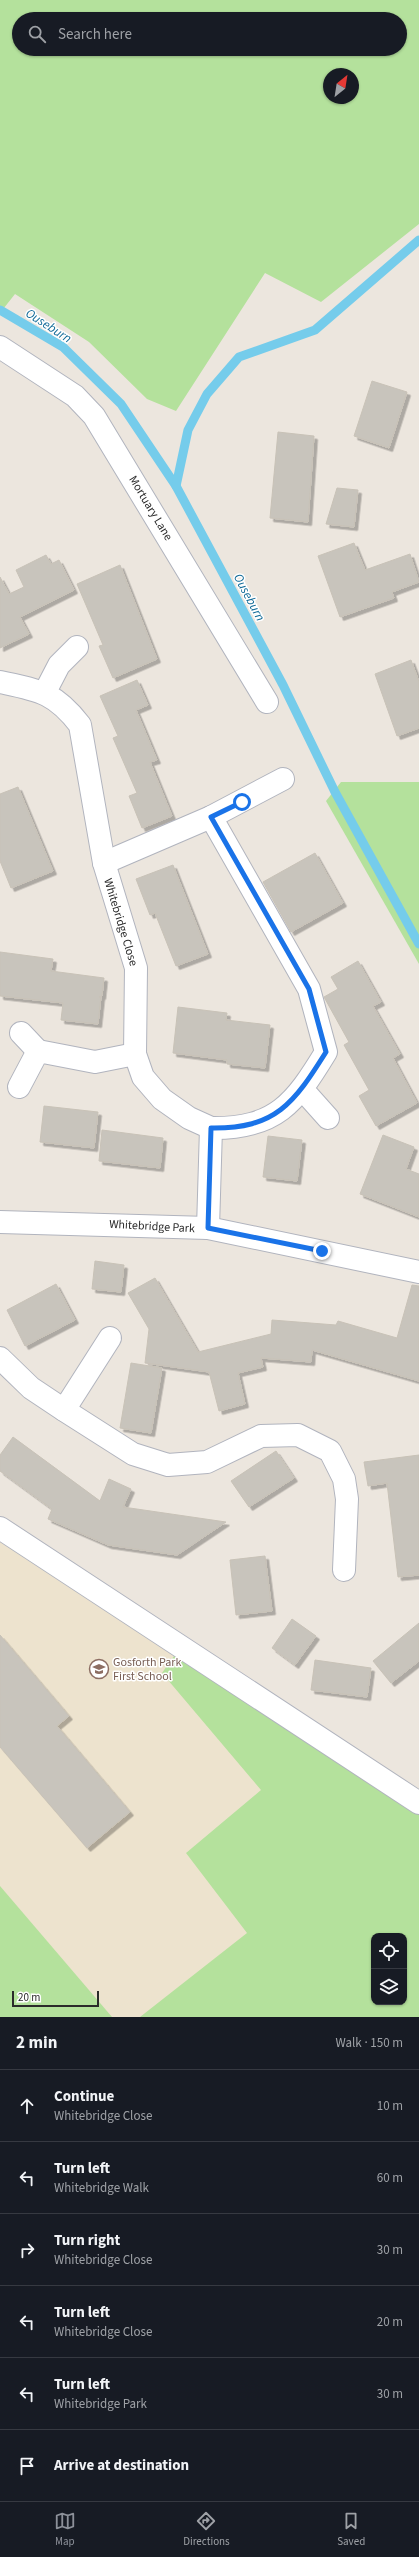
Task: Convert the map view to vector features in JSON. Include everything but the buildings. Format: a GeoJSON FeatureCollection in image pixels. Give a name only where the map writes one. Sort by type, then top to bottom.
{"type":"FeatureCollection","features":[{"type":"Feature","properties":{"kind":"street","name":"Mortuary Lane"},"geometry":{"type":"LineString","coordinates":[[0,347],[75,396],[94,416],[267,702]]}},
{"type":"Feature","properties":{"kind":"street"},"geometry":{"type":"LineString","coordinates":[[45,692],[59,665],[77,647]]}},
{"type":"Feature","properties":{"kind":"street","name":"Whitebridge Close"},"geometry":{"type":"LineString","coordinates":[[0,682],[45,692],[69,710],[80,725],[104,863],[136,968],[134,1054],[143,1077],[162,1099],[189,1118],[211,1128],[238,1129],[265,1120],[285,1107],[303,1090],[326,1052],[309,989],[211,817]]}},
{"type":"Feature","properties":{"kind":"street","name":"Whitebridge Close"},"geometry":{"type":"LineString","coordinates":[[104,863],[211,817],[283,779]]}},
{"type":"Feature","properties":{"kind":"street"},"geometry":{"type":"LineString","coordinates":[[21,1033],[38,1051],[95,1062],[134,1054]]}},
{"type":"Feature","properties":{"kind":"street"},"geometry":{"type":"LineString","coordinates":[[19,1087],[38,1051]]}},
{"type":"Feature","properties":{"kind":"street"},"geometry":{"type":"LineString","coordinates":[[303,1090],[328,1118]]}},
{"type":"Feature","properties":{"kind":"street"},"geometry":{"type":"LineString","coordinates":[[208,1228],[211,1128]]}},
{"type":"Feature","properties":{"kind":"street","name":"Whitebridge Park"},"geometry":{"type":"LineString","coordinates":[[0,1222],[208,1228],[419,1272]]}},
{"type":"Feature","properties":{"kind":"street"},"geometry":{"type":"LineString","coordinates":[[64,1410],[110,1338]]}},
{"type":"Feature","properties":{"kind":"street"},"geometry":{"type":"LineString","coordinates":[[0,1358],[31,1388],[133,1454],[168,1465],[207,1462],[261,1436],[298,1434],[330,1451],[344,1479],[347,1499],[344,1570]]}},
{"type":"Feature","properties":{"kind":"street"},"geometry":{"type":"LineString","coordinates":[[0,1528],[419,1803]]}},
{"type":"Feature","properties":{"kind":"shaded area","name":"Gosforth Park First School"},"geometry":{"type":"Polygon","coordinates":[[[0,1540],[396,1798],[374,1933],[371,1933],[371,2005],[376,2005],[376,2017],[0,2017],[0,1540]]]}},
{"type":"Feature","properties":{"kind":"green space"},"geometry":{"type":"Polygon","coordinates":[[[0,0],[419,0],[419,224],[321,302],[265,273],[176,411],[147,399],[89,342],[15,294],[0,313],[0,0]]]}},
{"type":"Feature","properties":{"kind":"green space"},"geometry":{"type":"Polygon","coordinates":[[[341,782],[419,782],[419,964],[326,801],[341,782]]]}},
{"type":"Feature","properties":{"kind":"green space"},"geometry":{"type":"Polygon","coordinates":[[[174,1656],[419,1806],[419,2017],[140,2017],[247,1933],[186,1853],[261,1790],[162,1673],[174,1656]]]}},
{"type":"Feature","properties":{"kind":"green space"},"geometry":{"type":"Polygon","coordinates":[[[0,1886],[112,2017],[0,2017],[0,1886]]]}},
{"type":"Feature","properties":{"kind":"waterway"},"geometry":{"type":"LineString","coordinates":[[176,486],[188,430],[207,394],[239,357],[315,330],[419,240]]}},
{"type":"Feature","properties":{"kind":"waterway","name":"Ouseburn"},"geometry":{"type":"LineString","coordinates":[[0,310],[63,347],[121,404],[176,486],[283,685],[335,792],[419,944]]}},
{"type":"Feature","properties":{"kind":"place","name":"Gosforth Park First School"},"geometry":{"type":"Point","coordinates":[99,1669]}},
{"type":"Feature","properties":{"kind":"route"},"geometry":{"type":"LineString","coordinates":[[242,802],[211,817],[246,881],[309,989],[326,1052],[303,1090],[285,1107],[265,1120],[238,1129],[211,1128],[208,1228],[322,1251]]}}]}
